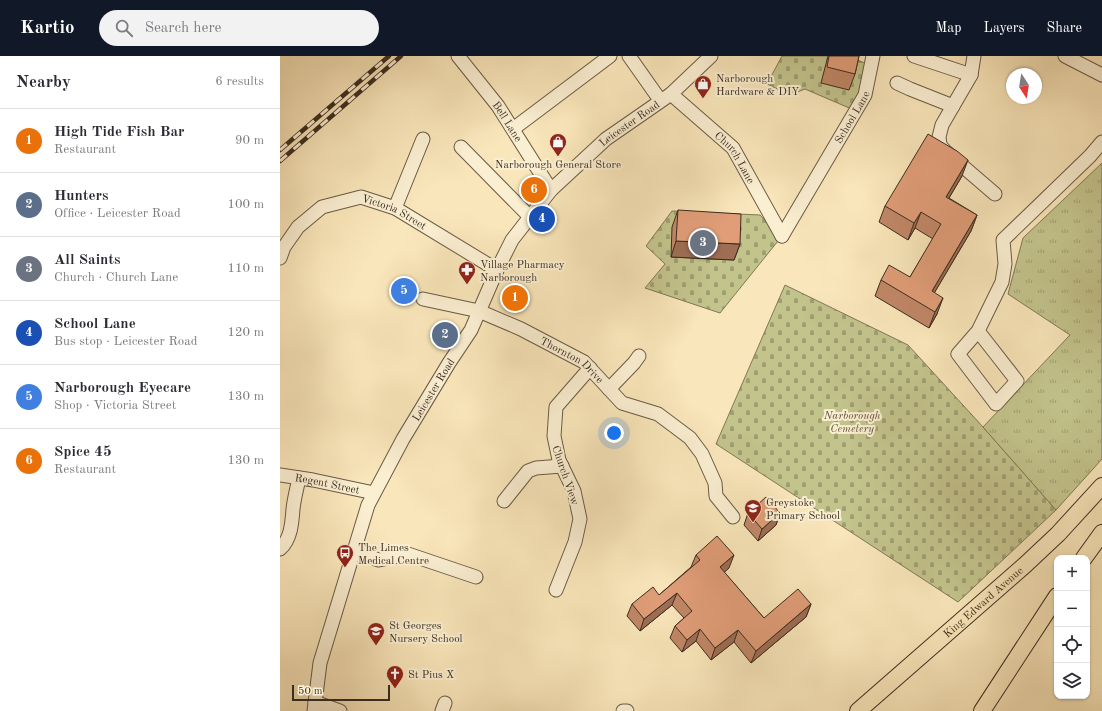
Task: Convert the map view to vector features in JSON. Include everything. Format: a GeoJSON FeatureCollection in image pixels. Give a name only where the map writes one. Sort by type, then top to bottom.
{"type":"FeatureCollection","features":[{"type":"Feature","properties":{"kind":"main road","name":"King Edward Avenue"},"geometry":{"type":"LineString","coordinates":[[858,711],[1025,565],[1058,534],[1102,486]]}},
{"type":"Feature","properties":{"kind":"main road"},"geometry":{"type":"LineString","coordinates":[[1086,555],[1102,534]]}},
{"type":"Feature","properties":{"kind":"main road"},"geometry":{"type":"LineString","coordinates":[[982,711],[1054,601]]}},
{"type":"Feature","properties":{"kind":"street","name":"Bell Lane"},"geometry":{"type":"LineString","coordinates":[[458,56],[498,106],[551,190]]}},
{"type":"Feature","properties":{"kind":"street"},"geometry":{"type":"LineString","coordinates":[[513,129],[610,56]]}},
{"type":"Feature","properties":{"kind":"street","name":"Church Lane"},"geometry":{"type":"LineString","coordinates":[[629,56],[665,97],[733,148],[782,236]]}},
{"type":"Feature","properties":{"kind":"street","name":"Leicester Road"},"geometry":{"type":"LineString","coordinates":[[314,706],[320,663],[368,505],[402,439],[471,330],[497,270],[512,240],[551,190],[606,139],[665,97],[710,56]]}},
{"type":"Feature","properties":{"kind":"street","name":"School Lane"},"geometry":{"type":"LineString","coordinates":[[782,236],[865,95],[873,56]]}},
{"type":"Feature","properties":{"kind":"street"},"geometry":{"type":"LineString","coordinates":[[914,56],[950,62],[971,75]]}},
{"type":"Feature","properties":{"kind":"street"},"geometry":{"type":"LineString","coordinates":[[974,56],[971,75],[942,125],[939,137],[940,145],[995,194]]}},
{"type":"Feature","properties":{"kind":"street"},"geometry":{"type":"LineString","coordinates":[[1065,56],[1102,75]]}},
{"type":"Feature","properties":{"kind":"street"},"geometry":{"type":"LineString","coordinates":[[896,83],[910,90],[953,106]]}},
{"type":"Feature","properties":{"kind":"street"},"geometry":{"type":"LineString","coordinates":[[395,208],[423,139]]}},
{"type":"Feature","properties":{"kind":"street"},"geometry":{"type":"LineString","coordinates":[[978,331],[1017,381],[996,404],[958,354],[978,331],[1002,282],[1005,264],[1003,240],[1090,156],[1102,142]]}},
{"type":"Feature","properties":{"kind":"street"},"geometry":{"type":"LineString","coordinates":[[461,147],[530,217]]}},
{"type":"Feature","properties":{"kind":"street","name":"Victoria Street"},"geometry":{"type":"LineString","coordinates":[[280,258],[284,247],[298,226],[322,207],[361,198],[395,208],[497,270]]}},
{"type":"Feature","properties":{"kind":"street","name":"Thornton Drive"},"geometry":{"type":"LineString","coordinates":[[423,299],[479,311],[521,329],[584,362],[622,403],[658,414],[690,438],[702,454],[715,483],[716,496],[733,517]]}},
{"type":"Feature","properties":{"kind":"street"},"geometry":{"type":"LineString","coordinates":[[609,389],[639,356]]}},
{"type":"Feature","properties":{"kind":"street","name":"Church View"},"geometry":{"type":"LineString","coordinates":[[556,590],[575,542],[580,519],[574,491],[559,460],[554,436],[556,407],[590,368]]}},
{"type":"Feature","properties":{"kind":"street"},"geometry":{"type":"LineString","coordinates":[[504,501],[528,472],[536,468],[562,466]]}},
{"type":"Feature","properties":{"kind":"street","name":"Regent Street"},"geometry":{"type":"LineString","coordinates":[[280,475],[374,493]]}},
{"type":"Feature","properties":{"kind":"street"},"geometry":{"type":"LineString","coordinates":[[280,549],[287,540],[293,518],[293,508],[299,478]]}},
{"type":"Feature","properties":{"kind":"street"},"geometry":{"type":"LineString","coordinates":[[354,552],[380,560],[408,554],[476,577]]}},
{"type":"Feature","properties":{"kind":"street"},"geometry":{"type":"LineString","coordinates":[[314,706],[340,711]]}},
{"type":"Feature","properties":{"kind":"green space"},"geometry":{"type":"Polygon","coordinates":[[[782,56],[848,56],[867,64],[854,110],[805,89],[790,95],[767,84],[782,56]]]}},
{"type":"Feature","properties":{"kind":"green space"},"geometry":{"type":"Polygon","coordinates":[[[1102,163],[1102,459],[1056,510],[983,427],[1070,335],[1008,294],[1023,238],[1102,163]]]}},
{"type":"Feature","properties":{"kind":"green space"},"geometry":{"type":"Polygon","coordinates":[[[672,211],[760,215],[775,231],[778,241],[720,313],[645,288],[665,264],[646,246],[672,211]]]}},
{"type":"Feature","properties":{"kind":"green space","name":"Narborough Cemetery"},"geometry":{"type":"Polygon","coordinates":[[[785,285],[908,345],[1056,510],[958,602],[716,444],[785,285]]]}},
{"type":"Feature","properties":{"kind":"building"},"geometry":{"type":"Polygon","coordinates":[[[829,56],[859,56],[855,74],[827,67],[829,56]]]}},
{"type":"Feature","properties":{"kind":"building"},"geometry":{"type":"Polygon","coordinates":[[[928,134],[957,151],[968,160],[946,197],[977,215],[932,291],[943,298],[935,312],[881,280],[889,265],[910,277],[941,224],[921,212],[914,223],[885,206],[928,134]]]}},
{"type":"Feature","properties":{"kind":"building"},"geometry":{"type":"Polygon","coordinates":[[[678,210],[741,214],[740,244],[676,241],[678,210]]]}},
{"type":"Feature","properties":{"kind":"building"},"geometry":{"type":"Polygon","coordinates":[[[766,497],[780,513],[762,529],[748,513],[766,497]]]}},
{"type":"Feature","properties":{"kind":"building"},"geometry":{"type":"Polygon","coordinates":[[[717,536],[734,555],[720,567],[764,618],[798,589],[811,604],[756,651],[738,630],[715,648],[700,629],[687,640],[675,626],[692,611],[677,593],[644,619],[632,604],[653,587],[659,595],[700,560],[696,555],[717,536]]]}},
{"type":"Feature","properties":{"kind":"railway"},"geometry":{"type":"LineString","coordinates":[[280,150],[389,56]]}},
{"type":"Feature","properties":{"kind":"railway"},"geometry":{"type":"LineString","coordinates":[[280,161],[401,56]]}},
{"type":"Feature","properties":{"kind":"place","name":"Narborough Hardware & DIY"},"geometry":{"type":"Point","coordinates":[703,99]}},
{"type":"Feature","properties":{"kind":"place","name":"Narborough General Store"},"geometry":{"type":"Point","coordinates":[558,157]}},
{"type":"Feature","properties":{"kind":"place","name":"Spice 45"},"geometry":{"type":"Point","coordinates":[534,190]}},
{"type":"Feature","properties":{"kind":"place","name":"School Lane"},"geometry":{"type":"Point","coordinates":[542,219]}},
{"type":"Feature","properties":{"kind":"place","name":"All Saints"},"geometry":{"type":"Point","coordinates":[703,243]}},
{"type":"Feature","properties":{"kind":"place","name":"Village Pharmacy Narborough"},"geometry":{"type":"Point","coordinates":[467,285]}},
{"type":"Feature","properties":{"kind":"place","name":"Narborough Eyecare"},"geometry":{"type":"Point","coordinates":[404,291]}},
{"type":"Feature","properties":{"kind":"place","name":"High Tide Fish Bar"},"geometry":{"type":"Point","coordinates":[515,298]}},
{"type":"Feature","properties":{"kind":"place","name":"Hunters"},"geometry":{"type":"Point","coordinates":[445,335]}},
{"type":"Feature","properties":{"kind":"place","name":"Greystoke Primary School"},"geometry":{"type":"Point","coordinates":[753,523]}},
{"type":"Feature","properties":{"kind":"place","name":"The Limes Medical Centre"},"geometry":{"type":"Point","coordinates":[345,568]}},
{"type":"Feature","properties":{"kind":"place","name":"St Georges Nursery School"},"geometry":{"type":"Point","coordinates":[376,646]}},
{"type":"Feature","properties":{"kind":"place","name":"St Pius X"},"geometry":{"type":"Point","coordinates":[395,689]}}]}
